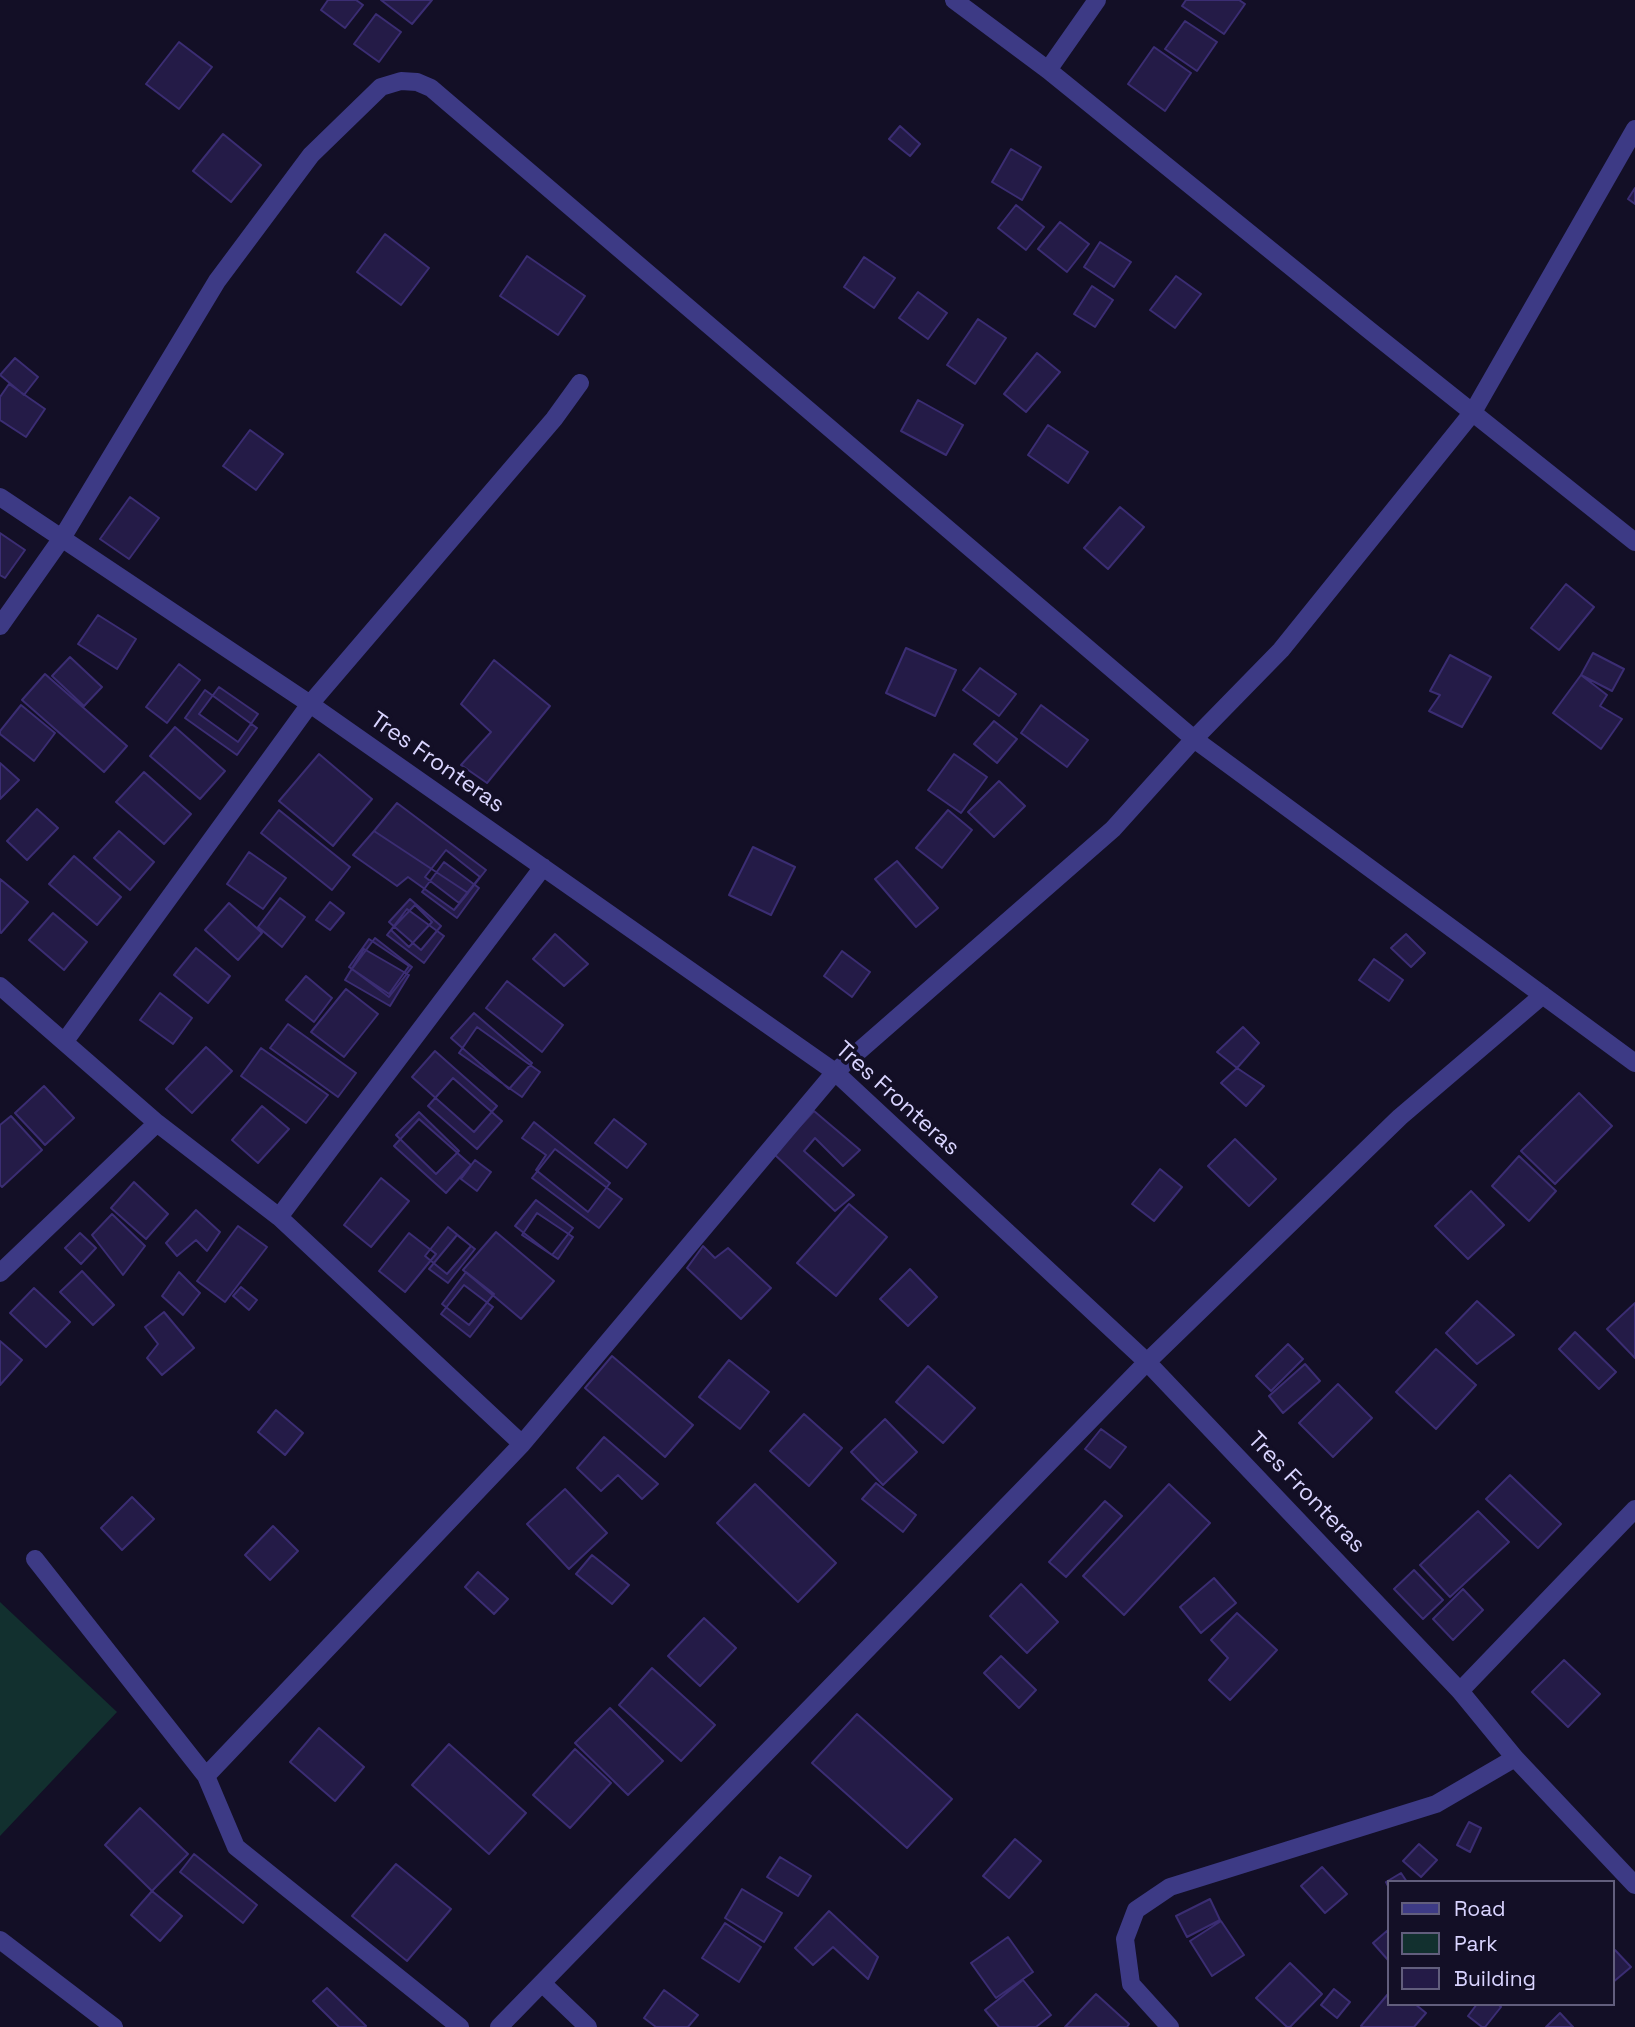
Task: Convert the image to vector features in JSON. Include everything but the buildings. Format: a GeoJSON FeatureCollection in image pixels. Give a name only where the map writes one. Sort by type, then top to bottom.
{"type":"FeatureCollection","features":[{"type":"Feature","properties":{"kind":"street"},"geometry":{"type":"LineString","coordinates":[[954,0],[1048,70],[1635,542]]}},
{"type":"Feature","properties":{"kind":"street"},"geometry":{"type":"LineString","coordinates":[[1048,70],[1097,0]]}},
{"type":"Feature","properties":{"kind":"street"},"geometry":{"type":"LineString","coordinates":[[0,626],[62,538],[217,281],[312,155],[380,87],[401,81],[417,82],[445,100],[1194,739],[1635,1063]]}},
{"type":"Feature","properties":{"kind":"street"},"geometry":{"type":"LineString","coordinates":[[206,1776],[522,1444],[835,1072],[1114,829],[1194,739],[1281,650],[1473,412],[1635,129]]}},
{"type":"Feature","properties":{"kind":"street"},"geometry":{"type":"LineString","coordinates":[[65,1041],[310,704],[554,419],[579,383]]}},
{"type":"Feature","properties":{"kind":"street","name":"Tres Fronteras"},"geometry":{"type":"LineString","coordinates":[[0,497],[310,704],[835,1072],[1147,1362],[1461,1690],[1515,1758],[1635,1885]]}},
{"type":"Feature","properties":{"kind":"street"},"geometry":{"type":"LineString","coordinates":[[279,1217],[543,867]]}},
{"type":"Feature","properties":{"kind":"street"},"geometry":{"type":"LineString","coordinates":[[0,986],[158,1123],[279,1217],[522,1444]]}},
{"type":"Feature","properties":{"kind":"street"},"geometry":{"type":"LineString","coordinates":[[499,2027],[1147,1362],[1400,1117],[1543,995]]}},
{"type":"Feature","properties":{"kind":"street"},"geometry":{"type":"LineString","coordinates":[[0,1273],[158,1123]]}},
{"type":"Feature","properties":{"kind":"street"},"geometry":{"type":"LineString","coordinates":[[1461,1690],[1635,1509]]}},
{"type":"Feature","properties":{"kind":"street"},"geometry":{"type":"LineString","coordinates":[[35,1559],[206,1776],[236,1847],[460,2027]]}},
{"type":"Feature","properties":{"kind":"street"},"geometry":{"type":"LineString","coordinates":[[1170,2027],[1131,1984],[1125,1939],[1136,1910],[1170,1887],[1436,1804],[1515,1758]]}},
{"type":"Feature","properties":{"kind":"street"},"geometry":{"type":"LineString","coordinates":[[0,1940],[114,2027]]}},
{"type":"Feature","properties":{"kind":"street"},"geometry":{"type":"LineString","coordinates":[[542,1983],[588,2027]]}},
{"type":"Feature","properties":{"kind":"green space"},"geometry":{"type":"Polygon","coordinates":[[[0,1602],[117,1712],[0,1836],[0,1602]]]}}]}
